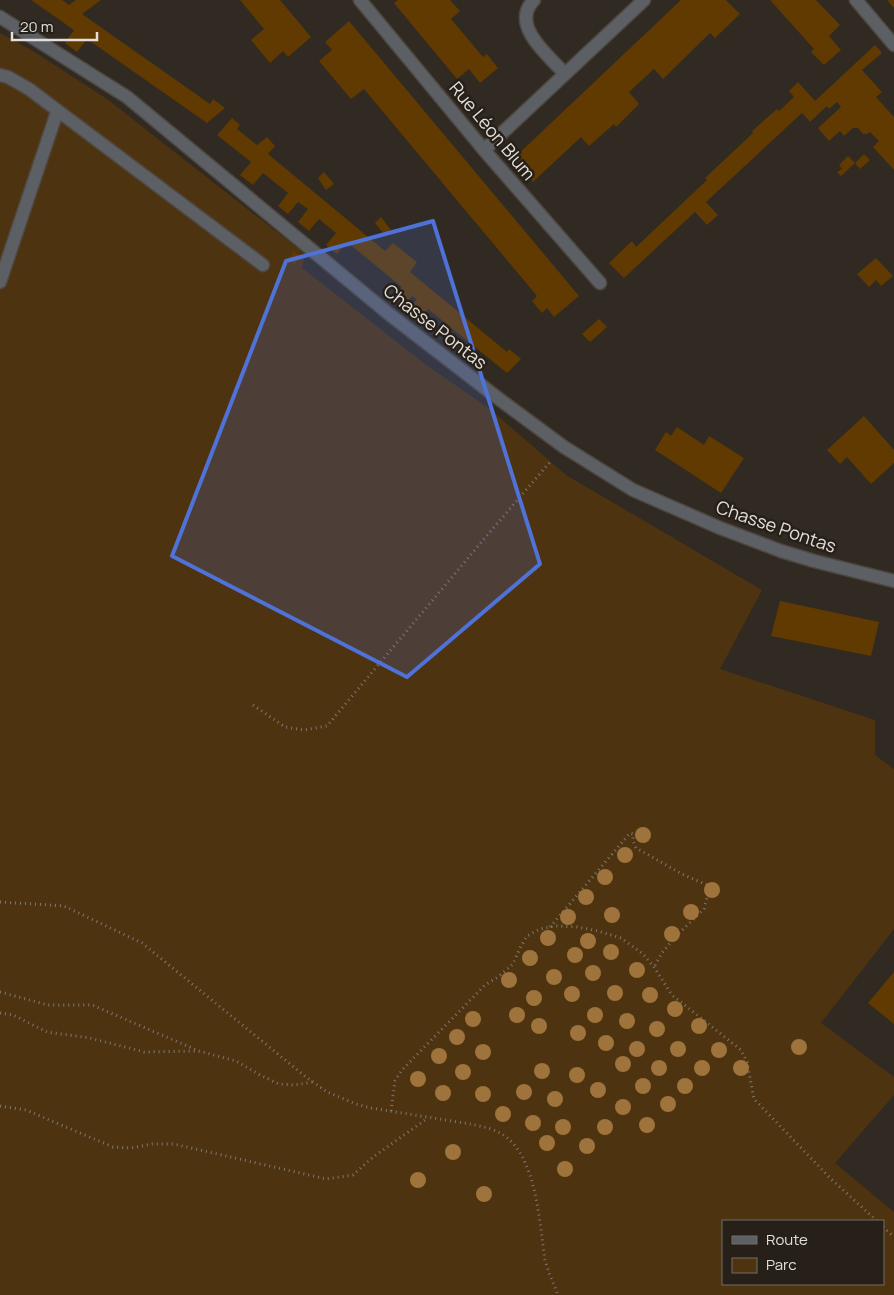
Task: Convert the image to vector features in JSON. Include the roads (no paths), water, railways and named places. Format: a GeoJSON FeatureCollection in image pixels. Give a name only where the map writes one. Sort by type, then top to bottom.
{"type":"FeatureCollection","features":[{"type":"Feature","properties":{"kind":"street","name":"Rue Léon Blum"},"geometry":{"type":"LineString","coordinates":[[360,0],[484,150],[600,283]]}},
{"type":"Feature","properties":{"kind":"street"},"geometry":{"type":"LineString","coordinates":[[534,0],[527,11],[526,18],[530,34],[566,74]]}},
{"type":"Feature","properties":{"kind":"street"},"geometry":{"type":"LineString","coordinates":[[484,150],[644,0]]}},
{"type":"Feature","properties":{"kind":"street"},"geometry":{"type":"LineString","coordinates":[[856,0],[894,45]]}},
{"type":"Feature","properties":{"kind":"street","name":"Chasse Pontas"},"geometry":{"type":"LineString","coordinates":[[0,17],[127,97],[389,314],[502,402],[564,447],[633,490],[720,528],[781,551],[894,581]]}},
{"type":"Feature","properties":{"kind":"street"},"geometry":{"type":"LineString","coordinates":[[0,74],[29,89],[263,265]]}},
{"type":"Feature","properties":{"kind":"street"},"geometry":{"type":"LineString","coordinates":[[0,282],[58,112]]}}]}
